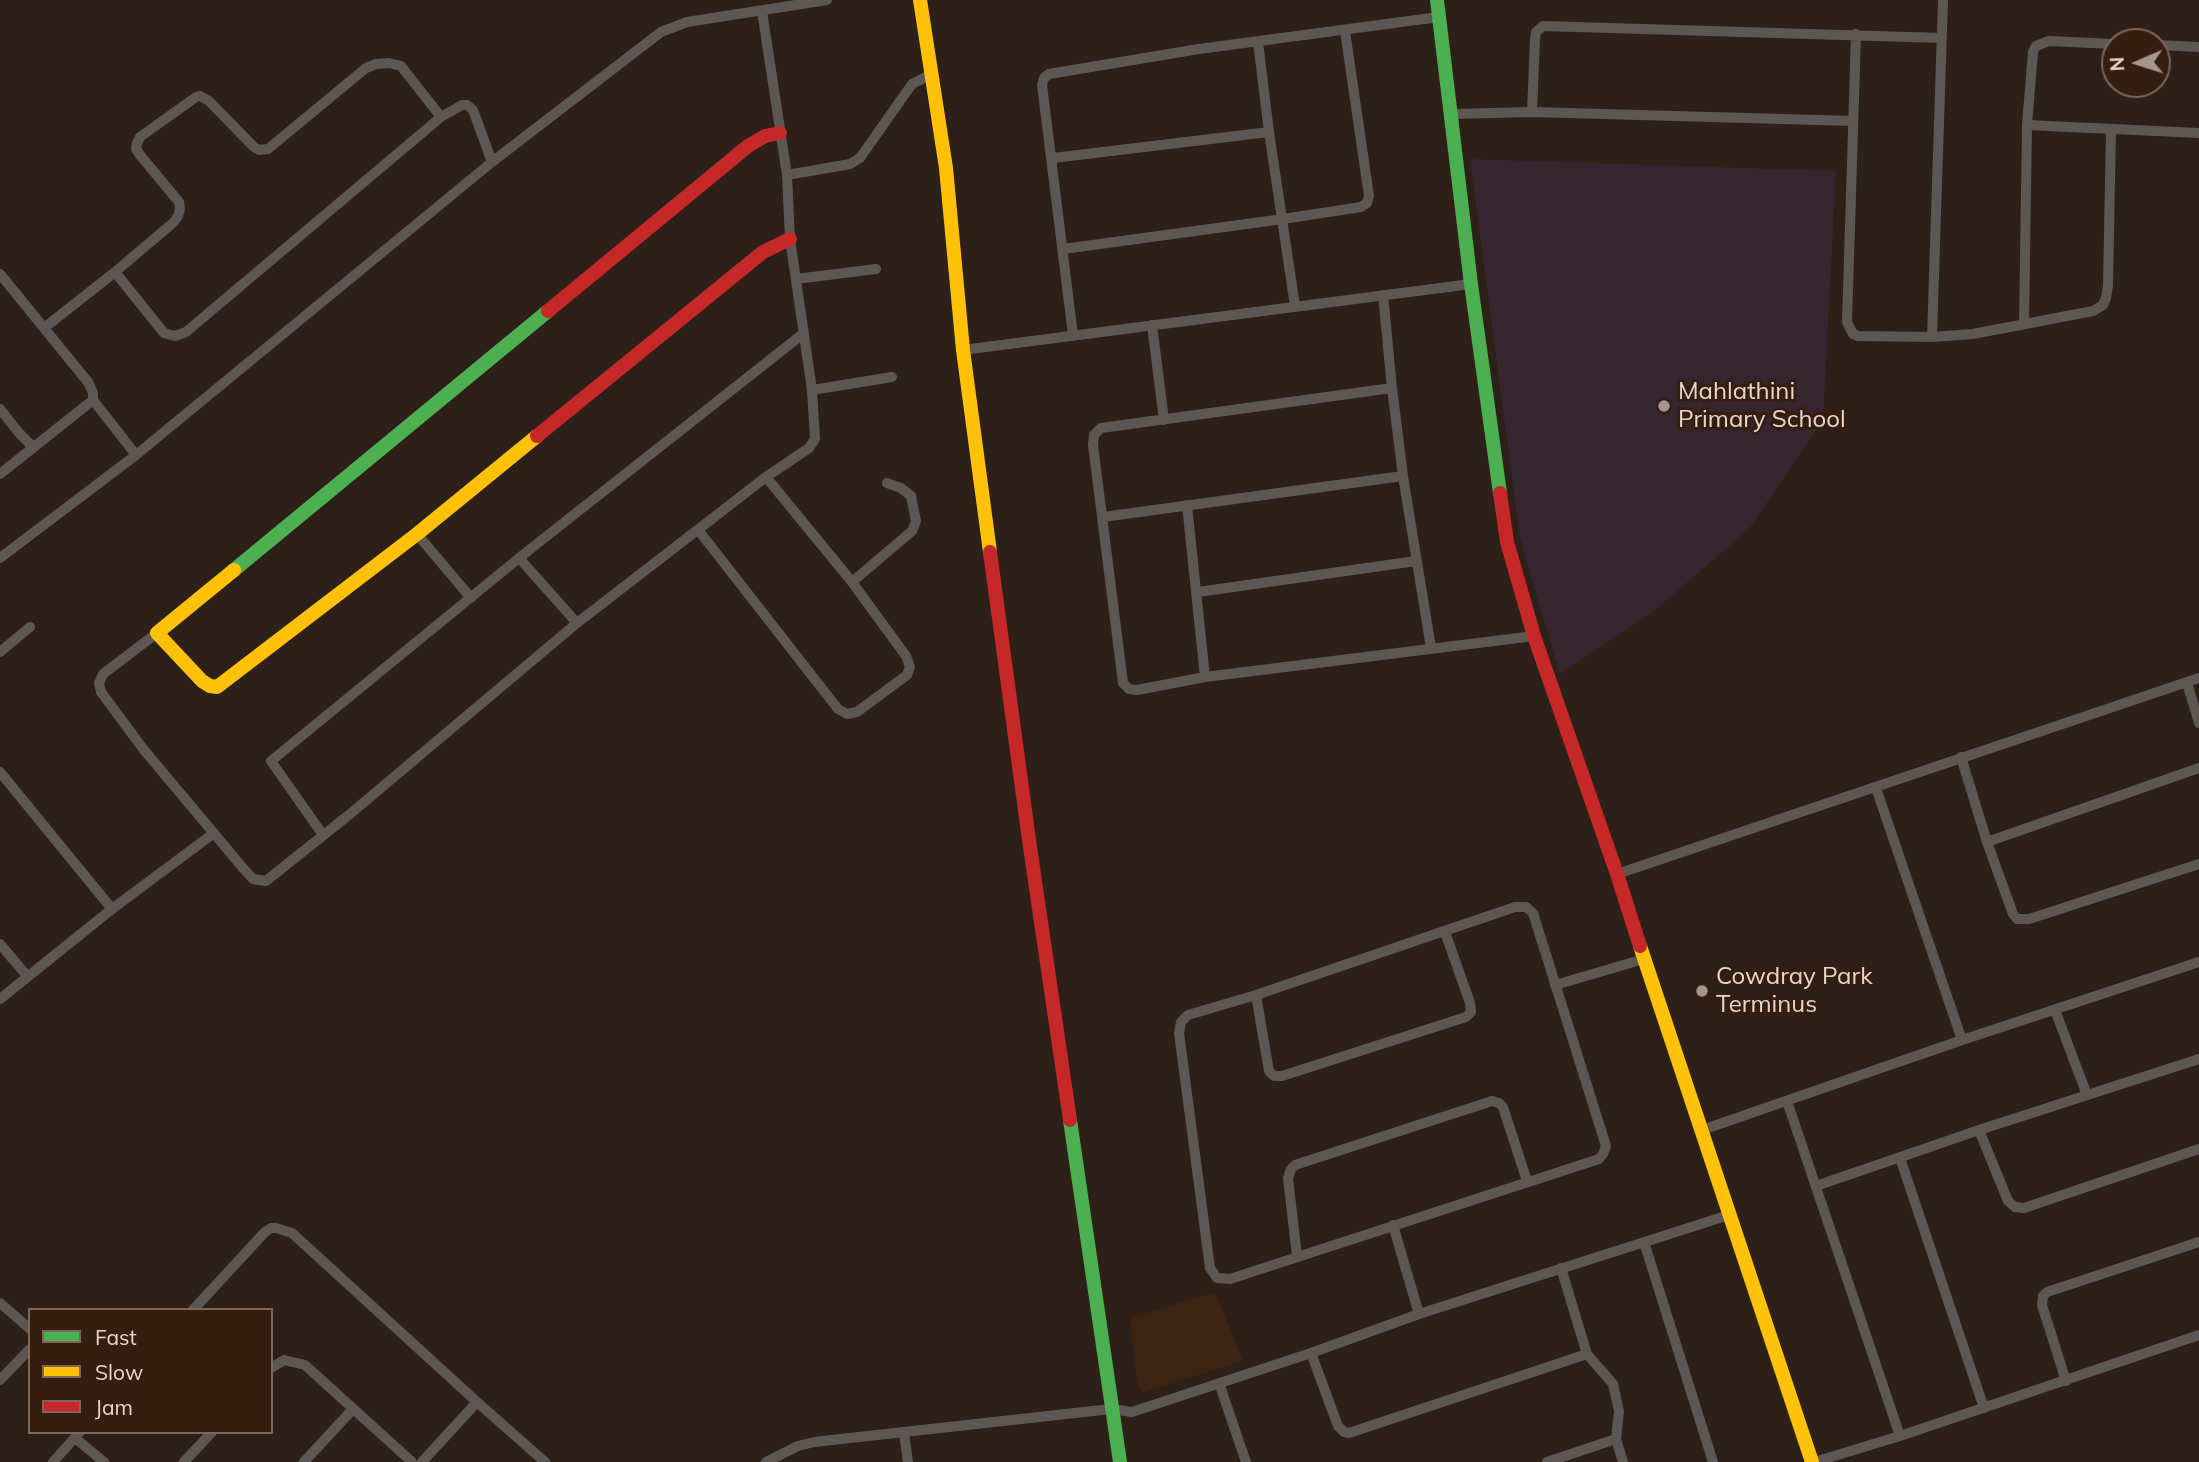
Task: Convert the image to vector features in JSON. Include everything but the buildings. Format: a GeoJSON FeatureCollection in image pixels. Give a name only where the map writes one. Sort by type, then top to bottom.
{"type":"FeatureCollection","features":[{"type":"Feature","properties":{"kind":"street"},"geometry":{"type":"LineString","coordinates":[[0,558],[136,456],[492,162],[661,32],[687,22],[827,0]]}},
{"type":"Feature","properties":{"kind":"street"},"geometry":{"type":"LineString","coordinates":[[920,0],[946,168],[963,350],[1028,834],[1120,1462]]}},
{"type":"Feature","properties":{"kind":"street"},"geometry":{"type":"LineString","coordinates":[[1437,0],[1471,284],[1507,542],[1534,636],[1617,874],[1813,1462],[1900,1436],[2199,1335]]}},
{"type":"Feature","properties":{"kind":"street"},"geometry":{"type":"LineString","coordinates":[[1932,337],[1944,0]]}},
{"type":"Feature","properties":{"kind":"street"},"geometry":{"type":"LineString","coordinates":[[762,11],[787,176],[790,239],[812,390],[815,439],[809,448],[766,477],[578,623],[266,881],[253,879],[144,750],[101,692],[99,683],[103,674],[157,633],[748,146],[765,136],[780,133]]}},
{"type":"Feature","properties":{"kind":"street"},"geometry":{"type":"LineString","coordinates":[[1073,335],[1042,85],[1044,78],[1049,74],[1199,49],[1439,17]]}},
{"type":"Feature","properties":{"kind":"street"},"geometry":{"type":"LineString","coordinates":[[1532,112],[1535,39],[1536,32],[1543,26],[1942,38]]}},
{"type":"Feature","properties":{"kind":"street"},"geometry":{"type":"LineString","coordinates":[[1063,250],[1283,219],[1360,207],[1367,203],[1369,196],[1345,31]]}},
{"type":"Feature","properties":{"kind":"street"},"geometry":{"type":"LineString","coordinates":[[1856,34],[1847,322],[1853,334],[1858,336],[1932,337],[1973,334],[2093,311],[2103,305],[2108,286],[2111,130]]}},
{"type":"Feature","properties":{"kind":"street"},"geometry":{"type":"LineString","coordinates":[[2024,324],[2028,125],[2033,52],[2036,46],[2049,41],[2101,43]]}},
{"type":"Feature","properties":{"kind":"street"},"geometry":{"type":"LineString","coordinates":[[1258,42],[1295,306]]}},
{"type":"Feature","properties":{"kind":"street"},"geometry":{"type":"LineString","coordinates":[[2171,46],[2199,47]]}},
{"type":"Feature","properties":{"kind":"street"},"geometry":{"type":"LineString","coordinates":[[44,328],[115,272],[178,216],[179,202],[140,155],[136,143],[140,137],[196,97],[200,96],[209,101],[254,147],[259,150],[268,149],[366,68],[389,63],[401,66],[441,117]]}},
{"type":"Feature","properties":{"kind":"street"},"geometry":{"type":"LineString","coordinates":[[787,176],[850,164],[860,158],[912,84],[932,74]]}},
{"type":"Feature","properties":{"kind":"street"},"geometry":{"type":"LineString","coordinates":[[115,272],[164,333],[175,336],[186,332],[441,117],[462,105],[473,110],[492,162]]}},
{"type":"Feature","properties":{"kind":"street"},"geometry":{"type":"LineString","coordinates":[[1451,114],[1532,112],[1853,121]]}},
{"type":"Feature","properties":{"kind":"street"},"geometry":{"type":"LineString","coordinates":[[2028,125],[2199,133]]}},
{"type":"Feature","properties":{"kind":"street"},"geometry":{"type":"LineString","coordinates":[[1053,158],[1269,132]]}},
{"type":"Feature","properties":{"kind":"street"},"geometry":{"type":"LineString","coordinates":[[157,633],[202,681],[217,687],[417,534],[762,252],[790,239]]}},
{"type":"Feature","properties":{"kind":"street"},"geometry":{"type":"LineString","coordinates":[[796,279],[876,269]]}},
{"type":"Feature","properties":{"kind":"street"},"geometry":{"type":"LineString","coordinates":[[0,274],[88,382],[93,400],[136,456]]}},
{"type":"Feature","properties":{"kind":"street"},"geometry":{"type":"LineString","coordinates":[[963,350],[1471,284]]}},
{"type":"Feature","properties":{"kind":"street"},"geometry":{"type":"LineString","coordinates":[[1383,295],[1404,476],[1432,648]]}},
{"type":"Feature","properties":{"kind":"street"},"geometry":{"type":"LineString","coordinates":[[1152,325],[1164,420]]}},
{"type":"Feature","properties":{"kind":"street"},"geometry":{"type":"LineString","coordinates":[[323,835],[271,761],[519,558],[804,333]]}},
{"type":"Feature","properties":{"kind":"street"},"geometry":{"type":"LineString","coordinates":[[812,390],[892,377]]}},
{"type":"Feature","properties":{"kind":"street"},"geometry":{"type":"LineString","coordinates":[[1392,388],[1101,428],[1094,435],[1123,683],[1129,689],[1137,690],[1205,677],[1534,636]]}},
{"type":"Feature","properties":{"kind":"street"},"geometry":{"type":"LineString","coordinates":[[0,474],[93,400]]}},
{"type":"Feature","properties":{"kind":"street"},"geometry":{"type":"LineString","coordinates":[[0,409],[33,447]]}},
{"type":"Feature","properties":{"kind":"street"},"geometry":{"type":"LineString","coordinates":[[1103,517],[1404,476]]}},
{"type":"Feature","properties":{"kind":"street"},"geometry":{"type":"LineString","coordinates":[[699,531],[838,709],[847,713],[857,712],[907,675],[910,667],[906,656],[852,582],[766,477]]}},
{"type":"Feature","properties":{"kind":"street"},"geometry":{"type":"LineString","coordinates":[[852,582],[912,531],[916,521],[911,496],[901,488],[887,483]]}},
{"type":"Feature","properties":{"kind":"street"},"geometry":{"type":"LineString","coordinates":[[1187,505],[1205,677]]}},
{"type":"Feature","properties":{"kind":"street"},"geometry":{"type":"LineString","coordinates":[[417,534],[471,598]]}},
{"type":"Feature","properties":{"kind":"street"},"geometry":{"type":"LineString","coordinates":[[519,558],[578,623]]}},
{"type":"Feature","properties":{"kind":"street"},"geometry":{"type":"LineString","coordinates":[[1198,592],[1416,561]]}},
{"type":"Feature","properties":{"kind":"street"},"geometry":{"type":"LineString","coordinates":[[0,652],[30,627]]}},
{"type":"Feature","properties":{"kind":"street"},"geometry":{"type":"LineString","coordinates":[[1617,874],[2199,678]]}},
{"type":"Feature","properties":{"kind":"street"},"geometry":{"type":"LineString","coordinates":[[2187,683],[2199,723]]}},
{"type":"Feature","properties":{"kind":"street"},"geometry":{"type":"LineString","coordinates":[[1961,757],[1987,842],[2013,914],[2018,919],[2024,920],[2199,864]]}},
{"type":"Feature","properties":{"kind":"street"},"geometry":{"type":"LineString","coordinates":[[1987,842],[2199,768]]}},
{"type":"Feature","properties":{"kind":"street"},"geometry":{"type":"LineString","coordinates":[[0,772],[112,909]]}},
{"type":"Feature","properties":{"kind":"street"},"geometry":{"type":"LineString","coordinates":[[1876,788],[1962,1040]]}},
{"type":"Feature","properties":{"kind":"street"},"geometry":{"type":"LineString","coordinates":[[0,999],[112,909],[215,833]]}},
{"type":"Feature","properties":{"kind":"street"},"geometry":{"type":"LineString","coordinates":[[1515,907],[1526,907],[1533,913],[1555,985],[1606,1146],[1599,1159],[1224,1280],[1217,1278],[1210,1268],[1179,1032],[1181,1022],[1188,1015],[1256,995],[1515,907]]}},
{"type":"Feature","properties":{"kind":"street"},"geometry":{"type":"LineString","coordinates":[[1256,995],[1269,1070],[1274,1076],[1282,1076],[1466,1017],[1471,1012],[1470,1003],[1445,932]]}},
{"type":"Feature","properties":{"kind":"street"},"geometry":{"type":"LineString","coordinates":[[0,944],[27,976]]}},
{"type":"Feature","properties":{"kind":"street"},"geometry":{"type":"LineString","coordinates":[[1555,985],[1644,959]]}},
{"type":"Feature","properties":{"kind":"street"},"geometry":{"type":"LineString","coordinates":[[1702,1130],[2199,962]]}},
{"type":"Feature","properties":{"kind":"street"},"geometry":{"type":"LineString","coordinates":[[2055,1010],[2087,1095]]}},
{"type":"Feature","properties":{"kind":"street"},"geometry":{"type":"LineString","coordinates":[[1816,1186],[2199,1059]]}},
{"type":"Feature","properties":{"kind":"street"},"geometry":{"type":"LineString","coordinates":[[1297,1256],[1288,1178],[1295,1165],[1492,1101],[1503,1107],[1527,1181]]}},
{"type":"Feature","properties":{"kind":"street"},"geometry":{"type":"LineString","coordinates":[[1787,1101],[1900,1436]]}},
{"type":"Feature","properties":{"kind":"street"},"geometry":{"type":"LineString","coordinates":[[1979,1130],[2008,1201],[2015,1207],[2024,1208],[2199,1149]]}},
{"type":"Feature","properties":{"kind":"street"},"geometry":{"type":"LineString","coordinates":[[1900,1158],[1984,1408]]}},
{"type":"Feature","properties":{"kind":"street"},"geometry":{"type":"LineString","coordinates":[[766,1462],[814,1442],[1111,1409],[1132,1412],[1419,1314],[1729,1215]]}},
{"type":"Feature","properties":{"kind":"street"},"geometry":{"type":"LineString","coordinates":[[1393,1226],[1419,1314]]}},
{"type":"Feature","properties":{"kind":"street"},"geometry":{"type":"LineString","coordinates":[[194,1308],[264,1233],[271,1228],[292,1233],[545,1462]]}},
{"type":"Feature","properties":{"kind":"street"},"geometry":{"type":"LineString","coordinates":[[1644,1242],[1713,1462]]}},
{"type":"Feature","properties":{"kind":"street"},"geometry":{"type":"LineString","coordinates":[[2066,1381],[2042,1305],[2043,1296],[2047,1292],[2199,1242]]}},
{"type":"Feature","properties":{"kind":"street"},"geometry":{"type":"LineString","coordinates":[[1561,1268],[1587,1354],[1613,1384],[1619,1411],[1616,1439],[1623,1462]]}},
{"type":"Feature","properties":{"kind":"street"},"geometry":{"type":"LineString","coordinates":[[0,1303],[28,1327]]}},
{"type":"Feature","properties":{"kind":"street"},"geometry":{"type":"LineString","coordinates":[[0,1380],[28,1351]]}},
{"type":"Feature","properties":{"kind":"street"},"geometry":{"type":"LineString","coordinates":[[1311,1353],[1338,1426],[1349,1433],[1587,1354]]}},
{"type":"Feature","properties":{"kind":"street"},"geometry":{"type":"LineString","coordinates":[[273,1367],[284,1360],[305,1365],[412,1462]]}},
{"type":"Feature","properties":{"kind":"street"},"geometry":{"type":"LineString","coordinates":[[1219,1383],[1246,1462]]}},
{"type":"Feature","properties":{"kind":"street"},"geometry":{"type":"LineString","coordinates":[[422,1462],[477,1402]]}},
{"type":"Feature","properties":{"kind":"street"},"geometry":{"type":"LineString","coordinates":[[304,1462],[353,1409]]}},
{"type":"Feature","properties":{"kind":"street"},"geometry":{"type":"LineString","coordinates":[[904,1433],[908,1462]]}},
{"type":"Feature","properties":{"kind":"street"},"geometry":{"type":"LineString","coordinates":[[184,1462],[210,1434]]}},
{"type":"Feature","properties":{"kind":"street"},"geometry":{"type":"LineString","coordinates":[[52,1462],[77,1435],[104,1462]]}},
{"type":"Feature","properties":{"kind":"street"},"geometry":{"type":"LineString","coordinates":[[1547,1462],[1616,1439]]}},
{"type":"Feature","properties":{"kind":"shaded area","name":"Mahlathini Primary School"},"geometry":{"type":"Polygon","coordinates":[[[1470,159],[1836,171],[1823,420],[1749,529],[1653,612],[1560,674],[1520,539],[1470,159]]]}},
{"type":"Feature","properties":{"kind":"shaded area"},"geometry":{"type":"Polygon","coordinates":[[[1215,1292],[1243,1361],[1142,1393],[1137,1381],[1130,1318],[1215,1292]]]}},
{"type":"Feature","properties":{"kind":"traffic: fast"},"geometry":{"type":"LineString","coordinates":[[1437,0],[1471,284],[1500,493]]}},
{"type":"Feature","properties":{"kind":"traffic: fast"},"geometry":{"type":"LineString","coordinates":[[234,570],[548,311]]}},
{"type":"Feature","properties":{"kind":"traffic: fast"},"geometry":{"type":"LineString","coordinates":[[1070,1120],[1120,1462]]}},
{"type":"Feature","properties":{"kind":"traffic: slow"},"geometry":{"type":"LineString","coordinates":[[920,0],[946,168],[963,350],[990,552]]}},
{"type":"Feature","properties":{"kind":"traffic: slow"},"geometry":{"type":"LineString","coordinates":[[234,570],[157,633],[202,681],[210,686],[217,687],[417,534],[537,436]]}},
{"type":"Feature","properties":{"kind":"traffic: slow"},"geometry":{"type":"LineString","coordinates":[[1640,946],[1812,1462]]}},
{"type":"Feature","properties":{"kind":"traffic: jam"},"geometry":{"type":"LineString","coordinates":[[548,311],[748,146],[765,136],[780,133]]}},
{"type":"Feature","properties":{"kind":"traffic: jam"},"geometry":{"type":"LineString","coordinates":[[537,436],[763,252],[790,239]]}},
{"type":"Feature","properties":{"kind":"traffic: jam"},"geometry":{"type":"LineString","coordinates":[[1500,493],[1507,542],[1534,636],[1640,946]]}},
{"type":"Feature","properties":{"kind":"traffic: jam"},"geometry":{"type":"LineString","coordinates":[[990,552],[1070,1120]]}},
{"type":"Feature","properties":{"kind":"place","name":"Mahlathini Primary School"},"geometry":{"type":"Point","coordinates":[1664,406]}},
{"type":"Feature","properties":{"kind":"place","name":"Cowdray Park Terminus"},"geometry":{"type":"Point","coordinates":[1702,991]}}]}
